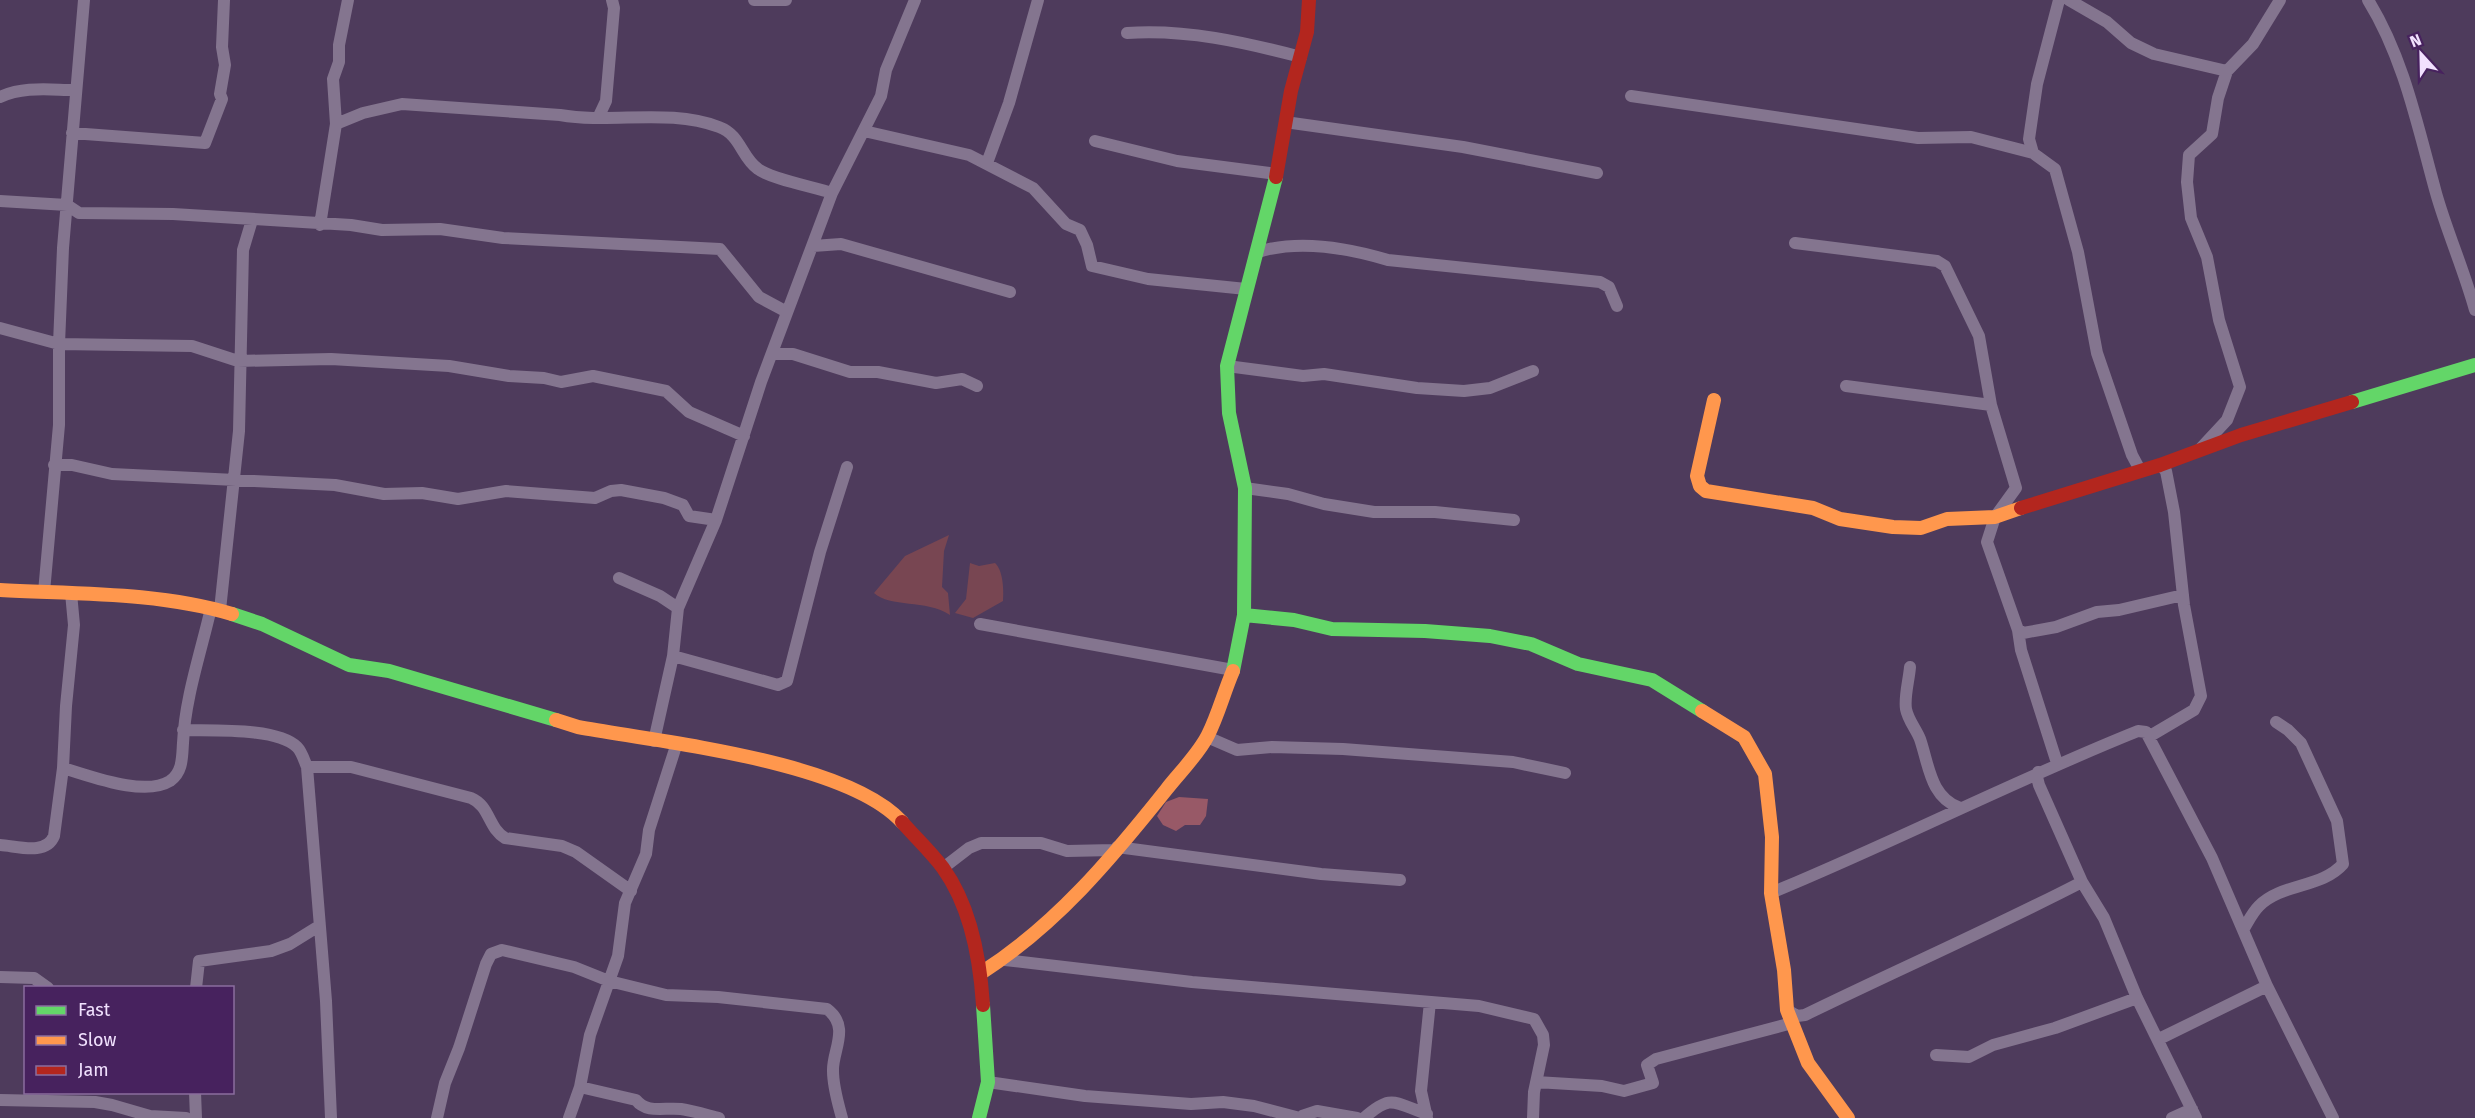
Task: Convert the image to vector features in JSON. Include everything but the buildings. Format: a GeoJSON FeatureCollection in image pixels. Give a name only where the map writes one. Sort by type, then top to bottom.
{"type":"FeatureCollection","features":[{"type":"Feature","properties":{"kind":"street"},"geometry":{"type":"LineString","coordinates":[[44,592],[59,425],[59,344],[67,205],[84,0]]}},
{"type":"Feature","properties":{"kind":"street"},"geometry":{"type":"LineString","coordinates":[[72,133],[205,143],[222,99],[224,0]]}},
{"type":"Feature","properties":{"kind":"street"},"geometry":{"type":"LineString","coordinates":[[754,0],[786,0]]}},
{"type":"Feature","properties":{"kind":"street"},"geometry":{"type":"LineString","coordinates":[[654,741],[673,656],[678,608],[716,520],[787,312],[832,193],[881,96],[886,70],[915,0]]}},
{"type":"Feature","properties":{"kind":"street"},"geometry":{"type":"LineString","coordinates":[[987,163],[1009,103],[1038,0]]}},
{"type":"Feature","properties":{"kind":"street"},"geometry":{"type":"LineString","coordinates":[[981,973],[1005,960],[1033,939],[1115,849],[1207,737],[1233,670],[1244,615],[1245,488],[1229,413],[1226,385],[1227,366],[1246,289],[1273,197],[1285,122],[1307,32],[1309,0]]}},
{"type":"Feature","properties":{"kind":"street"},"geometry":{"type":"LineString","coordinates":[[2032,153],[2029,139],[2037,84],[2059,0]]}},
{"type":"Feature","properties":{"kind":"street"},"geometry":{"type":"LineString","coordinates":[[2068,0],[2107,22],[2131,43],[2154,54],[2227,71]]}},
{"type":"Feature","properties":{"kind":"street"},"geometry":{"type":"LineString","coordinates":[[2199,449],[2227,420],[2240,387],[2219,320],[2207,257],[2191,218],[2187,182],[2189,155],[2212,134],[2218,98],[2227,71],[2253,44],[2280,0]]}},
{"type":"Feature","properties":{"kind":"street"},"geometry":{"type":"LineString","coordinates":[[2368,0],[2386,32],[2414,112],[2430,161],[2436,192],[2475,310]]}},
{"type":"Feature","properties":{"kind":"street"},"geometry":{"type":"LineString","coordinates":[[320,225],[336,124],[333,79],[339,62],[339,45],[348,1]]}},
{"type":"Feature","properties":{"kind":"street"},"geometry":{"type":"LineString","coordinates":[[598,118],[606,101],[615,3]]}},
{"type":"Feature","properties":{"kind":"street"},"geometry":{"type":"LineString","coordinates":[[1127,33],[1165,31],[1251,44],[1301,57]]}},
{"type":"Feature","properties":{"kind":"street"},"geometry":{"type":"LineString","coordinates":[[0,97],[32,89],[75,90]]}},
{"type":"Feature","properties":{"kind":"street"},"geometry":{"type":"LineString","coordinates":[[1631,96],[1918,138],[1971,137],[2032,153],[2055,170],[2079,252],[2097,353],[2132,454],[2140,470]]}},
{"type":"Feature","properties":{"kind":"street"},"geometry":{"type":"LineString","coordinates":[[336,124],[363,113],[402,104],[598,118],[653,116],[718,126],[735,136],[750,163],[762,171],[832,193]]}},
{"type":"Feature","properties":{"kind":"street"},"geometry":{"type":"LineString","coordinates":[[1285,122],[1463,147],[1597,173]]}},
{"type":"Feature","properties":{"kind":"street"},"geometry":{"type":"LineString","coordinates":[[864,130],[969,155],[1033,188],[1066,225],[1080,230],[1087,245],[1092,266],[1148,279],[1246,289]]}},
{"type":"Feature","properties":{"kind":"street"},"geometry":{"type":"LineString","coordinates":[[1095,141],[1177,161],[1277,174]]}},
{"type":"Feature","properties":{"kind":"street"},"geometry":{"type":"LineString","coordinates":[[0,201],[67,205],[79,213],[173,214],[320,225],[351,225],[382,230],[440,229],[503,238],[720,249],[759,297],[787,312]]}},
{"type":"Feature","properties":{"kind":"street"},"geometry":{"type":"LineString","coordinates":[[66,224],[79,213]]}},
{"type":"Feature","properties":{"kind":"street"},"geometry":{"type":"LineString","coordinates":[[63,768],[133,786],[158,785],[177,776],[182,765],[183,730],[215,609],[232,480],[238,431],[238,361],[243,250],[252,220]]}},
{"type":"Feature","properties":{"kind":"street"},"geometry":{"type":"LineString","coordinates":[[1795,243],[1937,261],[1946,266],[1979,336],[1992,405],[2016,489],[1995,517],[1987,542],[2018,630],[2020,650],[2057,763]]}},
{"type":"Feature","properties":{"kind":"street"},"geometry":{"type":"LineString","coordinates":[[813,246],[841,244],[1010,292]]}},
{"type":"Feature","properties":{"kind":"street"},"geometry":{"type":"LineString","coordinates":[[1258,252],[1286,245],[1298,245],[1362,253],[1389,260],[1600,282],[1608,287],[1617,306]]}},
{"type":"Feature","properties":{"kind":"street"},"geometry":{"type":"LineString","coordinates":[[0,327],[59,344],[173,344],[192,346],[238,361],[331,359],[449,366],[561,382],[593,376],[619,384],[666,391],[689,412],[744,436]]}},
{"type":"Feature","properties":{"kind":"street"},"geometry":{"type":"LineString","coordinates":[[773,354],[793,354],[850,372],[878,372],[936,383],[962,379],[977,386]]}},
{"type":"Feature","properties":{"kind":"street"},"geometry":{"type":"LineString","coordinates":[[1714,400],[1697,476],[1700,486],[1706,491],[1814,508],[1840,519],[1893,527],[1921,528],[1947,519],[1995,517],[2160,465],[2199,449],[2475,365]]}},
{"type":"Feature","properties":{"kind":"street"},"geometry":{"type":"LineString","coordinates":[[1227,366],[1303,376],[1324,374],[1417,388],[1464,391],[1490,388],[1533,371]]}},
{"type":"Feature","properties":{"kind":"street"},"geometry":{"type":"LineString","coordinates":[[1846,386],[1992,405]]}},
{"type":"Feature","properties":{"kind":"street"},"geometry":{"type":"LineString","coordinates":[[54,465],[72,465],[112,474],[335,485],[384,494],[422,493],[458,499],[506,491],[595,498],[621,490],[663,498],[683,505],[688,516],[716,520]]}},
{"type":"Feature","properties":{"kind":"street"},"geometry":{"type":"LineString","coordinates":[[2150,736],[2194,710],[2201,696],[2183,595],[2174,512],[2166,471],[2160,465]]}},
{"type":"Feature","properties":{"kind":"street"},"geometry":{"type":"LineString","coordinates":[[673,656],[778,685],[787,681],[816,566],[847,467]]}},
{"type":"Feature","properties":{"kind":"street"},"geometry":{"type":"LineString","coordinates":[[1245,488],[1288,494],[1324,504],[1374,512],[1435,512],[1514,520]]}},
{"type":"Feature","properties":{"kind":"street"},"geometry":{"type":"LineString","coordinates":[[619,578],[649,591],[678,608]]}},
{"type":"Feature","properties":{"kind":"street"},"geometry":{"type":"LineString","coordinates":[[0,590],[128,597],[215,609],[262,624],[330,658],[349,664],[389,671],[578,727],[758,760],[830,779],[856,790],[891,812],[943,868],[965,907],[981,973],[988,1082],[979,1118]]}},
{"type":"Feature","properties":{"kind":"street"},"geometry":{"type":"LineString","coordinates":[[0,845],[36,849],[52,843],[63,768],[74,625],[71,593]]}},
{"type":"Feature","properties":{"kind":"street"},"geometry":{"type":"LineString","coordinates":[[2018,630],[2023,633],[2056,627],[2097,612],[2119,610],[2183,595]]}},
{"type":"Feature","properties":{"kind":"street"},"geometry":{"type":"LineString","coordinates":[[1244,615],[1294,620],[1332,628],[1425,631],[1519,641],[1578,664],[1652,680],[1737,732],[1749,743],[1765,774],[1772,837],[1771,893],[1784,970],[1787,1010],[1808,1063],[1848,1118]]}},
{"type":"Feature","properties":{"kind":"street"},"geometry":{"type":"LineString","coordinates":[[980,624],[1233,670]]}},
{"type":"Feature","properties":{"kind":"street"},"geometry":{"type":"LineString","coordinates":[[1911,667],[1906,708],[1940,796],[1947,803],[1960,808]]}},
{"type":"Feature","properties":{"kind":"street"},"geometry":{"type":"LineString","coordinates":[[2243,930],[2260,904],[2273,896],[2329,875],[2343,864],[2337,821],[2301,743],[2276,722]]}},
{"type":"Feature","properties":{"kind":"street"},"geometry":{"type":"LineString","coordinates":[[183,730],[243,732],[282,738],[295,745],[307,767],[326,1001],[330,1118]]}},
{"type":"Feature","properties":{"kind":"street"},"geometry":{"type":"LineString","coordinates":[[1771,893],[1863,855],[2057,763],[2138,731],[2146,732],[2212,858],[2267,986],[2333,1118]]}},
{"type":"Feature","properties":{"kind":"street"},"geometry":{"type":"LineString","coordinates":[[1207,737],[1237,750],[1272,747],[1343,749],[1513,762],[1565,773]]}},
{"type":"Feature","properties":{"kind":"street"},"geometry":{"type":"LineString","coordinates":[[570,1118],[580,1087],[590,1035],[607,976],[618,956],[621,919],[646,854],[649,830],[676,746]]}},
{"type":"Feature","properties":{"kind":"street"},"geometry":{"type":"LineString","coordinates":[[307,767],[351,767],[471,798],[485,808],[498,834],[505,838],[562,846],[576,852],[631,891]]}},
{"type":"Feature","properties":{"kind":"street"},"geometry":{"type":"LineString","coordinates":[[2038,772],[2039,785],[2082,882],[2104,918],[2137,998],[2194,1113],[2172,1118]]}},
{"type":"Feature","properties":{"kind":"street"},"geometry":{"type":"LineString","coordinates":[[943,868],[969,848],[993,842],[1041,843],[1067,851],[1115,849],[1321,874],[1400,880]]}},
{"type":"Feature","properties":{"kind":"street"},"geometry":{"type":"LineString","coordinates":[[1787,1010],[1797,1016],[1805,1015],[1987,927],[2021,914],[2082,882]]}},
{"type":"Feature","properties":{"kind":"street"},"geometry":{"type":"LineString","coordinates":[[196,986],[199,962],[271,951],[290,944],[319,926]]}},
{"type":"Feature","properties":{"kind":"street"},"geometry":{"type":"LineString","coordinates":[[437,1118],[445,1083],[459,1048],[486,964],[491,954],[502,950],[607,976],[666,995],[729,998],[827,1009],[831,1012],[839,1032],[838,1050],[832,1073],[842,1118]]}},
{"type":"Feature","properties":{"kind":"street"},"geometry":{"type":"LineString","coordinates":[[1005,960],[1192,982],[1479,1006],[1534,1019],[1540,1025],[1544,1045],[1536,1082],[1533,1118]]}},
{"type":"Feature","properties":{"kind":"street"},"geometry":{"type":"LineString","coordinates":[[0,977],[34,978],[46,986]]}},
{"type":"Feature","properties":{"kind":"street"},"geometry":{"type":"LineString","coordinates":[[2159,1039],[2267,986]]}},
{"type":"Feature","properties":{"kind":"street"},"geometry":{"type":"LineString","coordinates":[[1936,1055],[1969,1057],[1994,1044],[2055,1028],[2137,998]]}},
{"type":"Feature","properties":{"kind":"street"},"geometry":{"type":"LineString","coordinates":[[1427,1116],[1421,1091],[1430,1002]]}},
{"type":"Feature","properties":{"kind":"street"},"geometry":{"type":"LineString","coordinates":[[1536,1082],[1602,1086],[1624,1090],[1653,1083],[1647,1065],[1656,1059],[1792,1023]]}},
{"type":"Feature","properties":{"kind":"street"},"geometry":{"type":"LineString","coordinates":[[988,1082],[1085,1096],[1191,1104],[1223,1102],[1254,1106],[1301,1118],[1317,1111],[1357,1118]]}},
{"type":"Feature","properties":{"kind":"street"},"geometry":{"type":"LineString","coordinates":[[580,1087],[636,1100],[641,1106],[651,1109],[679,1109],[719,1118]]}},
{"type":"Feature","properties":{"kind":"street"},"geometry":{"type":"LineString","coordinates":[[195,1094],[196,1118]]}},
{"type":"Feature","properties":{"kind":"street"},"geometry":{"type":"LineString","coordinates":[[0,1100],[95,1102],[112,1104],[150,1116],[186,1118]]}},
{"type":"Feature","properties":{"kind":"street"},"geometry":{"type":"LineString","coordinates":[[1364,1118],[1379,1103],[1390,1101],[1427,1116]]}},
{"type":"Feature","properties":{"kind":"shaded area"},"geometry":{"type":"Polygon","coordinates":[[[949,535],[944,551],[942,587],[948,593],[950,615],[930,607],[889,601],[874,593],[905,556],[949,535]]]}},
{"type":"Feature","properties":{"kind":"shaded area"},"geometry":{"type":"Polygon","coordinates":[[[970,563],[979,566],[995,563],[1000,570],[1003,586],[1003,601],[973,618],[955,613],[966,599],[970,563]]]}},
{"type":"Feature","properties":{"kind":"shaded area"},"geometry":{"type":"Polygon","coordinates":[[[1179,797],[1208,799],[1206,816],[1200,825],[1185,825],[1176,831],[1163,825],[1157,816],[1166,802],[1179,797]]]}},
{"type":"Feature","properties":{"kind":"traffic: fast"},"geometry":{"type":"LineString","coordinates":[[1233,671],[1244,615],[1245,488],[1229,413],[1227,366],[1276,177]]}},
{"type":"Feature","properties":{"kind":"traffic: fast"},"geometry":{"type":"LineString","coordinates":[[2352,402],[2475,365]]}},
{"type":"Feature","properties":{"kind":"traffic: fast"},"geometry":{"type":"LineString","coordinates":[[232,614],[262,624],[349,665],[389,671],[556,720]]}},
{"type":"Feature","properties":{"kind":"traffic: fast"},"geometry":{"type":"LineString","coordinates":[[1244,615],[1294,620],[1332,629],[1425,631],[1490,636],[1531,644],[1578,664],[1652,680],[1702,711]]}},
{"type":"Feature","properties":{"kind":"traffic: fast"},"geometry":{"type":"LineString","coordinates":[[979,1118],[988,1082],[983,1005]]}},
{"type":"Feature","properties":{"kind":"traffic: slow"},"geometry":{"type":"LineString","coordinates":[[1714,400],[1697,476],[1700,486],[1706,491],[1813,508],[1840,519],[1893,527],[1921,528],[1947,519],[1995,517],[2021,508]]}},
{"type":"Feature","properties":{"kind":"traffic: slow"},"geometry":{"type":"LineString","coordinates":[[0,590],[147,598],[232,614]]}},
{"type":"Feature","properties":{"kind":"traffic: slow"},"geometry":{"type":"LineString","coordinates":[[981,973],[1034,934],[1058,912],[1124,841],[1204,742],[1215,720],[1233,671]]}},
{"type":"Feature","properties":{"kind":"traffic: slow"},"geometry":{"type":"LineString","coordinates":[[1702,711],[1744,737],[1765,774],[1772,837],[1771,893],[1784,970],[1787,1010],[1808,1063],[1848,1118]]}},
{"type":"Feature","properties":{"kind":"traffic: slow"},"geometry":{"type":"LineString","coordinates":[[556,720],[578,727],[750,757],[797,769],[840,784],[876,801],[902,822]]}},
{"type":"Feature","properties":{"kind":"traffic: jam"},"geometry":{"type":"LineString","coordinates":[[1276,177],[1291,91],[1307,32],[1309,0]]}},
{"type":"Feature","properties":{"kind":"traffic: jam"},"geometry":{"type":"LineString","coordinates":[[2021,508],[2160,465],[2241,435],[2352,402]]}},
{"type":"Feature","properties":{"kind":"traffic: jam"},"geometry":{"type":"LineString","coordinates":[[902,822],[943,868],[961,899],[976,951],[983,1005]]}}]}
